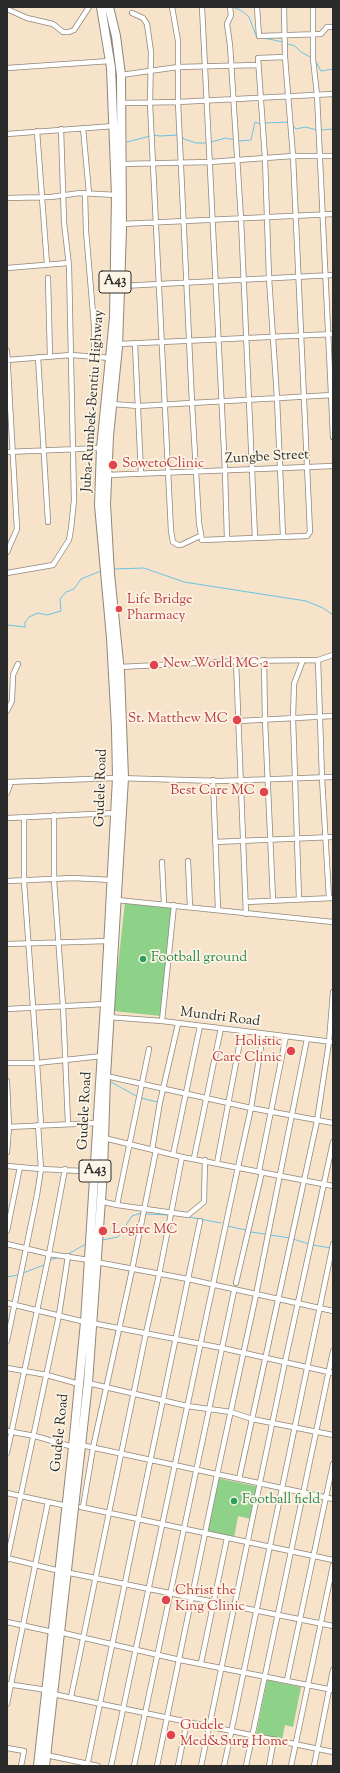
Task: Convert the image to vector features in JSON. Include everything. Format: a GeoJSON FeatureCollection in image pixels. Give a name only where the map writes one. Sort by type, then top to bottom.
{"type":"FeatureCollection","features":[{"type":"Feature","properties":{"kind":"highway","name":"Juba-Rumbek-Bentiu Highway"},"geometry":{"type":"LineString","coordinates":[[101,7],[110,61],[116,195],[115,288],[111,358],[101,448],[100,505],[106,557]]}},
{"type":"Feature","properties":{"kind":"highway","name":"Juba-Rumbek-Bentiu Highway"},"geometry":{"type":"LineString","coordinates":[[106,557],[107,475],[112,404],[119,344],[122,224],[121,75],[116,36],[109,7]]}},
{"type":"Feature","properties":{"kind":"highway","name":"A43"},"geometry":{"type":"LineString","coordinates":[[106,557],[107,575]]}},
{"type":"Feature","properties":{"kind":"highway","name":"Gudele Road"},"geometry":{"type":"LineString","coordinates":[[93,1261],[100,1201],[98,1123],[102,1056],[107,1017],[117,900],[120,778],[120,667],[116,630],[107,575]]}},
{"type":"Feature","properties":{"kind":"highway","name":"Gudele Road"},"geometry":{"type":"LineString","coordinates":[[45,1766],[56,1632],[84,1383],[99,1172],[104,1138],[107,1017],[105,1004],[115,813],[120,778],[107,575]]}},
{"type":"Feature","properties":{"kind":"highway","name":"Gudele Road"},"geometry":{"type":"LineString","coordinates":[[38,1766],[50,1692]]}},
{"type":"Feature","properties":{"kind":"street"},"geometry":{"type":"LineString","coordinates":[[7,9],[27,18],[53,24],[63,32],[69,32],[74,30],[89,7]]}},
{"type":"Feature","properties":{"kind":"street"},"geometry":{"type":"LineString","coordinates":[[172,7],[178,41],[178,102],[189,341],[200,536],[202,540],[310,534],[308,466],[303,397],[289,96],[285,57],[284,7]]}},
{"type":"Feature","properties":{"kind":"street"},"geometry":{"type":"LineString","coordinates":[[202,7],[227,539]]}},
{"type":"Feature","properties":{"kind":"street"},"geometry":{"type":"LineString","coordinates":[[230,7],[231,15],[227,24],[232,66],[241,219],[242,280],[255,538]]}},
{"type":"Feature","properties":{"kind":"street"},"geometry":{"type":"LineString","coordinates":[[257,7],[259,36],[321,34],[327,27],[333,27]]}},
{"type":"Feature","properties":{"kind":"street"},"geometry":{"type":"LineString","coordinates":[[313,7],[313,59],[317,95],[327,334],[332,395],[333,436]]}},
{"type":"Feature","properties":{"kind":"street"},"geometry":{"type":"LineString","coordinates":[[132,13],[143,18],[147,24],[151,70],[150,104],[163,342],[171,531],[173,542],[181,545],[200,536]]}},
{"type":"Feature","properties":{"kind":"street"},"geometry":{"type":"LineString","coordinates":[[283,536],[277,398],[269,278],[265,158],[258,58],[285,57]]}},
{"type":"Feature","properties":{"kind":"street"},"geometry":{"type":"LineString","coordinates":[[7,68],[110,61]]}},
{"type":"Feature","properties":{"kind":"street"},"geometry":{"type":"LineString","coordinates":[[121,75],[178,67],[258,65]]}},
{"type":"Feature","properties":{"kind":"street"},"geometry":{"type":"LineString","coordinates":[[122,103],[150,104],[234,98],[333,94]]}},
{"type":"Feature","properties":{"kind":"street"},"geometry":{"type":"LineString","coordinates":[[7,134],[114,126]]}},
{"type":"Feature","properties":{"kind":"street"},"geometry":{"type":"LineString","coordinates":[[83,128],[87,193],[86,231],[94,325],[94,356]]}},
{"type":"Feature","properties":{"kind":"street"},"geometry":{"type":"LineString","coordinates":[[7,572],[53,565],[69,540],[74,500],[68,263],[61,129]]}},
{"type":"Feature","properties":{"kind":"street"},"geometry":{"type":"LineString","coordinates":[[37,131],[47,264]]}},
{"type":"Feature","properties":{"kind":"street"},"geometry":{"type":"LineString","coordinates":[[122,164],[153,162],[210,162],[292,156],[333,156]]}},
{"type":"Feature","properties":{"kind":"street"},"geometry":{"type":"LineString","coordinates":[[7,198],[87,193],[116,195]]}},
{"type":"Feature","properties":{"kind":"street"},"geometry":{"type":"LineString","coordinates":[[122,224],[212,221],[333,214]]}},
{"type":"Feature","properties":{"kind":"street"},"geometry":{"type":"LineString","coordinates":[[7,268],[68,263]]}},
{"type":"Feature","properties":{"kind":"street"},"geometry":{"type":"LineString","coordinates":[[121,286],[333,275]]}},
{"type":"Feature","properties":{"kind":"street"},"geometry":{"type":"LineString","coordinates":[[48,278],[50,356]]}},
{"type":"Feature","properties":{"kind":"street"},"geometry":{"type":"LineString","coordinates":[[119,344],[218,341],[245,338],[273,338],[333,334]]}},
{"type":"Feature","properties":{"kind":"street"},"geometry":{"type":"LineString","coordinates":[[136,344],[141,474]]}},
{"type":"Feature","properties":{"kind":"street"},"geometry":{"type":"LineString","coordinates":[[7,351],[9,451],[17,529],[7,552]]}},
{"type":"Feature","properties":{"kind":"street"},"geometry":{"type":"LineString","coordinates":[[7,360],[38,356],[71,355],[111,358]]}},
{"type":"Feature","properties":{"kind":"street"},"geometry":{"type":"LineString","coordinates":[[38,356],[48,522]]}},
{"type":"Feature","properties":{"kind":"street"},"geometry":{"type":"LineString","coordinates":[[112,404],[139,406],[332,395]]}},
{"type":"Feature","properties":{"kind":"street"},"geometry":{"type":"LineString","coordinates":[[9,451],[101,448]]}},
{"type":"Feature","properties":{"kind":"street","name":"Zungbe Street"},"geometry":{"type":"LineString","coordinates":[[107,475],[169,474],[308,466],[333,466]]}},
{"type":"Feature","properties":{"kind":"street"},"geometry":{"type":"LineString","coordinates":[[120,667],[264,660],[318,660],[333,655]]}},
{"type":"Feature","properties":{"kind":"street"},"geometry":{"type":"LineString","coordinates":[[264,660],[265,720],[273,900]]}},
{"type":"Feature","properties":{"kind":"street"},"geometry":{"type":"LineString","coordinates":[[299,899],[293,718],[294,684],[304,660]]}},
{"type":"Feature","properties":{"kind":"street"},"geometry":{"type":"LineString","coordinates":[[246,902],[331,898],[325,838],[318,660]]}},
{"type":"Feature","properties":{"kind":"street"},"geometry":{"type":"LineString","coordinates":[[236,661],[239,721],[239,780],[246,914]]}},
{"type":"Feature","properties":{"kind":"street"},"geometry":{"type":"LineString","coordinates":[[7,711],[12,701],[13,675],[18,664]]}},
{"type":"Feature","properties":{"kind":"street"},"geometry":{"type":"LineString","coordinates":[[239,721],[333,716]]}},
{"type":"Feature","properties":{"kind":"street"},"geometry":{"type":"LineString","coordinates":[[7,793],[9,782],[120,778],[268,780],[333,777]]}},
{"type":"Feature","properties":{"kind":"street"},"geometry":{"type":"LineString","coordinates":[[213,780],[218,909]]}},
{"type":"Feature","properties":{"kind":"street"},"geometry":{"type":"LineString","coordinates":[[7,818],[115,813]]}},
{"type":"Feature","properties":{"kind":"street"},"geometry":{"type":"LineString","coordinates":[[54,815],[54,880],[63,1006],[68,1124]]}},
{"type":"Feature","properties":{"kind":"street"},"geometry":{"type":"LineString","coordinates":[[7,1341],[41,1169],[37,1063],[24,881],[24,817]]}},
{"type":"Feature","properties":{"kind":"street"},"geometry":{"type":"LineString","coordinates":[[215,842],[333,837]]}},
{"type":"Feature","properties":{"kind":"street"},"geometry":{"type":"LineString","coordinates":[[188,861],[190,907]]}},
{"type":"Feature","properties":{"kind":"street"},"geometry":{"type":"LineString","coordinates":[[162,862],[164,904]]}},
{"type":"Feature","properties":{"kind":"street"},"geometry":{"type":"LineString","coordinates":[[7,881],[112,880]]}},
{"type":"Feature","properties":{"kind":"street"},"geometry":{"type":"LineString","coordinates":[[117,900],[218,909],[246,914],[333,922]]}},
{"type":"Feature","properties":{"kind":"street"},"geometry":{"type":"LineString","coordinates":[[162,1021],[174,906]]}},
{"type":"Feature","properties":{"kind":"street"},"geometry":{"type":"LineString","coordinates":[[7,944],[108,941]]}},
{"type":"Feature","properties":{"kind":"street"},"geometry":{"type":"LineString","coordinates":[[239,1479],[302,1181],[317,1121],[331,1042],[333,992]]}},
{"type":"Feature","properties":{"kind":"street"},"geometry":{"type":"LineString","coordinates":[[7,1009],[105,1004]]}},
{"type":"Feature","properties":{"kind":"street","name":"Mundri Road"},"geometry":{"type":"LineString","coordinates":[[107,1017],[162,1021],[331,1042]]}},
{"type":"Feature","properties":{"kind":"street"},"geometry":{"type":"LineString","coordinates":[[83,1507],[93,1448],[132,1270],[154,1150],[163,1089],[178,1024]]}},
{"type":"Feature","properties":{"kind":"street"},"geometry":{"type":"LineString","coordinates":[[173,1155],[200,1026]]}},
{"type":"Feature","properties":{"kind":"street"},"geometry":{"type":"LineString","coordinates":[[194,1158],[221,1028]]}},
{"type":"Feature","properties":{"kind":"street"},"geometry":{"type":"LineString","coordinates":[[216,1163],[242,1031]]}},
{"type":"Feature","properties":{"kind":"street"},"geometry":{"type":"LineString","coordinates":[[111,1766],[238,1167],[250,1108],[262,1034]]}},
{"type":"Feature","properties":{"kind":"street"},"geometry":{"type":"LineString","coordinates":[[236,1283],[260,1172],[286,1036]]}},
{"type":"Feature","properties":{"kind":"street"},"geometry":{"type":"LineString","coordinates":[[157,1766],[293,1116],[307,1040]]}},
{"type":"Feature","properties":{"kind":"street"},"geometry":{"type":"LineString","coordinates":[[117,1205],[149,1050]]}},
{"type":"Feature","properties":{"kind":"street"},"geometry":{"type":"LineString","coordinates":[[7,1063],[37,1063],[102,1056]]}},
{"type":"Feature","properties":{"kind":"street"},"geometry":{"type":"LineString","coordinates":[[106,1076],[250,1108],[333,1123]]}},
{"type":"Feature","properties":{"kind":"street"},"geometry":{"type":"LineString","coordinates":[[7,1081],[7,1152]]}},
{"type":"Feature","properties":{"kind":"street"},"geometry":{"type":"LineString","coordinates":[[8,1127],[98,1123]]}},
{"type":"Feature","properties":{"kind":"street"},"geometry":{"type":"LineString","coordinates":[[104,1138],[182,1157],[205,1160],[302,1181],[333,1186]]}},
{"type":"Feature","properties":{"kind":"street"},"geometry":{"type":"LineString","coordinates":[[201,1766],[272,1423],[333,1142]]}},
{"type":"Feature","properties":{"kind":"street"},"geometry":{"type":"LineString","coordinates":[[71,1697],[133,1393],[160,1276],[182,1157]]}},
{"type":"Feature","properties":{"kind":"street"},"geometry":{"type":"LineString","coordinates":[[100,1201],[117,1205],[188,1215],[194,1212],[204,1202],[205,1160]]}},
{"type":"Feature","properties":{"kind":"street"},"geometry":{"type":"LineString","coordinates":[[7,1166],[99,1172]]}},
{"type":"Feature","properties":{"kind":"street"},"geometry":{"type":"LineString","coordinates":[[7,1231],[20,1167]]}},
{"type":"Feature","properties":{"kind":"street"},"geometry":{"type":"LineString","coordinates":[[7,1453],[49,1254],[65,1169]]}},
{"type":"Feature","properties":{"kind":"street"},"geometry":{"type":"LineString","coordinates":[[87,1764],[200,1221]]}},
{"type":"Feature","properties":{"kind":"street"},"geometry":{"type":"LineString","coordinates":[[7,1244],[26,1247],[49,1254],[68,1256],[160,1276],[213,1285],[333,1311]]}},
{"type":"Feature","properties":{"kind":"street"},"geometry":{"type":"LineString","coordinates":[[224,1766],[230,1731],[283,1488],[306,1367],[320,1309],[333,1244]]}},
{"type":"Feature","properties":{"kind":"street"},"geometry":{"type":"LineString","coordinates":[[68,1256],[59,1315],[35,1436],[20,1495],[7,1559],[333,1626]]}},
{"type":"Feature","properties":{"kind":"street"},"geometry":{"type":"LineString","coordinates":[[134,1766],[234,1290]]}},
{"type":"Feature","properties":{"kind":"street"},"geometry":{"type":"LineString","coordinates":[[7,1303],[119,1329],[222,1348],[243,1354],[331,1372]]}},
{"type":"Feature","properties":{"kind":"street"},"geometry":{"type":"LineString","coordinates":[[246,1766],[331,1372],[333,1351]]}},
{"type":"Feature","properties":{"kind":"street"},"geometry":{"type":"LineString","coordinates":[[7,1368],[133,1393],[187,1406],[231,1412],[252,1419],[333,1435]]}},
{"type":"Feature","properties":{"kind":"street"},"geometry":{"type":"LineString","coordinates":[[7,1431],[333,1499]]}},
{"type":"Feature","properties":{"kind":"street"},"geometry":{"type":"LineString","coordinates":[[287,1680],[333,1464]]}},
{"type":"Feature","properties":{"kind":"street"},"geometry":{"type":"LineString","coordinates":[[7,1493],[137,1518],[333,1560]]}},
{"type":"Feature","properties":{"kind":"street"},"geometry":{"type":"LineString","coordinates":[[7,1704],[9,1684],[24,1625],[48,1502]]}},
{"type":"Feature","properties":{"kind":"street"},"geometry":{"type":"LineString","coordinates":[[201,1662],[227,1538]]}},
{"type":"Feature","properties":{"kind":"street"},"geometry":{"type":"LineString","coordinates":[[291,1766],[333,1565]]}},
{"type":"Feature","properties":{"kind":"street"},"geometry":{"type":"LineString","coordinates":[[7,1622],[83,1637],[180,1660],[201,1662],[331,1689]]}},
{"type":"Feature","properties":{"kind":"street"},"geometry":{"type":"LineString","coordinates":[[314,1766],[331,1689],[333,1670]]}},
{"type":"Feature","properties":{"kind":"street"},"geometry":{"type":"LineString","coordinates":[[9,1684],[333,1752]]}},
{"type":"Feature","properties":{"kind":"street"},"geometry":{"type":"LineString","coordinates":[[178,1766],[187,1721]]}},
{"type":"Feature","properties":{"kind":"street"},"geometry":{"type":"LineString","coordinates":[[269,1766],[274,1739]]}},
{"type":"Feature","properties":{"kind":"street"},"geometry":{"type":"LineString","coordinates":[[7,1748],[24,1751],[21,1766]]}},
{"type":"Feature","properties":{"kind":"street"},"geometry":{"type":"LineString","coordinates":[[46,1755],[98,1766]]}},
{"type":"Feature","properties":{"kind":"green space","name":"Football ground"},"geometry":{"type":"Polygon","coordinates":[[[125,902],[173,907],[161,1016],[113,1011],[125,902]]]}},
{"type":"Feature","properties":{"kind":"green space","name":"Football field"},"geometry":{"type":"Polygon","coordinates":[[[217,1478],[259,1487],[251,1519],[238,1516],[234,1538],[206,1533],[217,1478]]]}},
{"type":"Feature","properties":{"kind":"green space"},"geometry":{"type":"Polygon","coordinates":[[[267,1680],[301,1687],[293,1727],[285,1725],[282,1740],[256,1735],[267,1680]]]}},
{"type":"Feature","properties":{"kind":"waterway"},"geometry":{"type":"LineString","coordinates":[[233,7],[242,11],[249,17],[257,38],[259,38]]}},
{"type":"Feature","properties":{"kind":"waterway"},"geometry":{"type":"LineString","coordinates":[[264,38],[283,42]]}},
{"type":"Feature","properties":{"kind":"waterway"},"geometry":{"type":"LineString","coordinates":[[288,44],[295,46],[301,52],[312,58]]}},
{"type":"Feature","properties":{"kind":"waterway"},"geometry":{"type":"LineString","coordinates":[[316,62],[321,71],[333,69]]}},
{"type":"Feature","properties":{"kind":"waterway"},"geometry":{"type":"LineString","coordinates":[[238,141],[251,140],[255,122],[260,124]]}},
{"type":"Feature","properties":{"kind":"waterway"},"geometry":{"type":"LineString","coordinates":[[265,123],[288,122]]}},
{"type":"Feature","properties":{"kind":"waterway"},"geometry":{"type":"LineString","coordinates":[[293,126],[296,129],[305,127],[317,130]]}},
{"type":"Feature","properties":{"kind":"waterway"},"geometry":{"type":"LineString","coordinates":[[320,130],[333,129]]}},
{"type":"Feature","properties":{"kind":"waterway"},"geometry":{"type":"LineString","coordinates":[[153,135],[179,135]]}},
{"type":"Feature","properties":{"kind":"waterway"},"geometry":{"type":"LineString","coordinates":[[127,142],[150,136]]}},
{"type":"Feature","properties":{"kind":"waterway"},"geometry":{"type":"LineString","coordinates":[[181,136],[184,139],[196,143],[206,143]]}},
{"type":"Feature","properties":{"kind":"waterway"},"geometry":{"type":"LineString","coordinates":[[211,142],[226,138],[235,140]]}},
{"type":"Feature","properties":{"kind":"waterway"},"geometry":{"type":"LineString","coordinates":[[114,569],[144,568],[184,582],[306,601],[323,608],[333,615]]}},
{"type":"Feature","properties":{"kind":"waterway"},"geometry":{"type":"LineString","coordinates":[[7,625],[25,627],[25,622],[29,617],[38,613],[47,615],[61,611],[60,599],[66,592],[74,589],[81,579],[101,571]]}},
{"type":"Feature","properties":{"kind":"waterway"},"geometry":{"type":"LineString","coordinates":[[111,1082],[138,1097]]}},
{"type":"Feature","properties":{"kind":"waterway"},"geometry":{"type":"LineString","coordinates":[[141,1098],[157,1102]]}},
{"type":"Feature","properties":{"kind":"waterway"},"geometry":{"type":"LineString","coordinates":[[102,1240],[118,1237],[132,1216],[141,1213]]}},
{"type":"Feature","properties":{"kind":"waterway"},"geometry":{"type":"LineString","coordinates":[[146,1214],[168,1215]]}},
{"type":"Feature","properties":{"kind":"waterway"},"geometry":{"type":"LineString","coordinates":[[189,1217],[221,1223]]}},
{"type":"Feature","properties":{"kind":"waterway"},"geometry":{"type":"LineString","coordinates":[[227,1226],[246,1230]]}},
{"type":"Feature","properties":{"kind":"waterway"},"geometry":{"type":"LineString","coordinates":[[251,1232],[265,1234]]}},
{"type":"Feature","properties":{"kind":"waterway"},"geometry":{"type":"LineString","coordinates":[[270,1235],[290,1238]]}},
{"type":"Feature","properties":{"kind":"waterway"},"geometry":{"type":"LineString","coordinates":[[293,1239],[309,1244]]}},
{"type":"Feature","properties":{"kind":"waterway"},"geometry":{"type":"LineString","coordinates":[[68,1254],[86,1244]]}},
{"type":"Feature","properties":{"kind":"waterway"},"geometry":{"type":"LineString","coordinates":[[312,1245],[331,1248]]}},
{"type":"Feature","properties":{"kind":"waterway"},"geometry":{"type":"LineString","coordinates":[[49,1260],[57,1258]]}},
{"type":"Feature","properties":{"kind":"waterway"},"geometry":{"type":"LineString","coordinates":[[23,1273],[44,1265]]}},
{"type":"Feature","properties":{"kind":"waterway"},"geometry":{"type":"LineString","coordinates":[[7,1277],[18,1275]]}},
{"type":"Feature","properties":{"kind":"place","name":"SowetoClinic"},"geometry":{"type":"Point","coordinates":[113,465]}},
{"type":"Feature","properties":{"kind":"place","name":"Life Bridge Pharmacy"},"geometry":{"type":"Point","coordinates":[119,609]}},
{"type":"Feature","properties":{"kind":"place","name":"New World MC 2"},"geometry":{"type":"Point","coordinates":[154,665]}},
{"type":"Feature","properties":{"kind":"place","name":"St. Matthew MC"},"geometry":{"type":"Point","coordinates":[237,720]}},
{"type":"Feature","properties":{"kind":"place","name":"Best Care MC"},"geometry":{"type":"Point","coordinates":[264,792]}},
{"type":"Feature","properties":{"kind":"place","name":"Football ground"},"geometry":{"type":"Point","coordinates":[143,959]}},
{"type":"Feature","properties":{"kind":"place","name":"Holistic Care Clinic"},"geometry":{"type":"Point","coordinates":[291,1051]}},
{"type":"Feature","properties":{"kind":"place","name":"Logire MC"},"geometry":{"type":"Point","coordinates":[103,1231]}},
{"type":"Feature","properties":{"kind":"place","name":"Football field"},"geometry":{"type":"Point","coordinates":[234,1501]}},
{"type":"Feature","properties":{"kind":"place","name":"Christ the King Clinic"},"geometry":{"type":"Point","coordinates":[166,1600]}},
{"type":"Feature","properties":{"kind":"place","name":"Gudele Med&Surg Home"},"geometry":{"type":"Point","coordinates":[171,1735]}}]}
